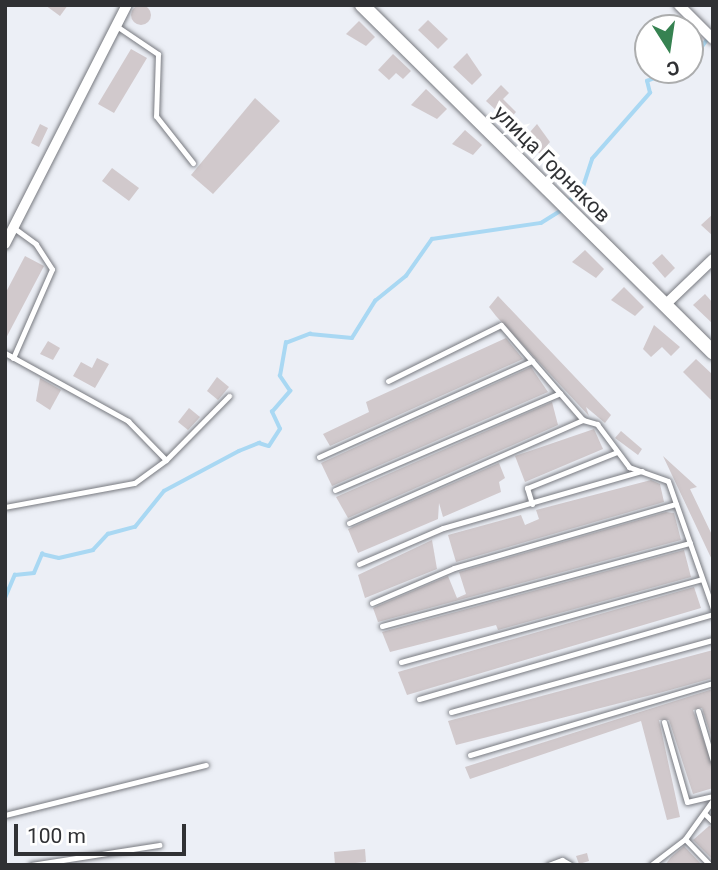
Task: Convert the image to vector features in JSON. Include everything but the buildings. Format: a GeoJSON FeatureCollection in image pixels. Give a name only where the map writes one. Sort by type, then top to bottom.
{"type":"FeatureCollection","features":[{"type":"Feature","properties":{"kind":"street"},"geometry":{"type":"LineString","coordinates":[[5,244],[127,5]]}},
{"type":"Feature","properties":{"kind":"street","name":"улица Горняков"},"geometry":{"type":"LineString","coordinates":[[362,5],[713,352]]}},
{"type":"Feature","properties":{"kind":"street"},"geometry":{"type":"LineString","coordinates":[[679,5],[713,39]]}},
{"type":"Feature","properties":{"kind":"street"},"geometry":{"type":"LineString","coordinates":[[665,306],[713,259]]}},
{"type":"Feature","properties":{"kind":"lane"},"geometry":{"type":"LineString","coordinates":[[116,25],[158,54],[156,116],[193,163]]}},
{"type":"Feature","properties":{"kind":"lane"},"geometry":{"type":"LineString","coordinates":[[13,228],[36,244],[52,269],[13,358]]}},
{"type":"Feature","properties":{"kind":"lane"},"geometry":{"type":"LineString","coordinates":[[388,381],[501,325],[583,421]]}},
{"type":"Feature","properties":{"kind":"lane"},"geometry":{"type":"LineString","coordinates":[[5,353],[128,421],[166,460]]}},
{"type":"Feature","properties":{"kind":"lane"},"geometry":{"type":"LineString","coordinates":[[319,457],[532,360]]}},
{"type":"Feature","properties":{"kind":"lane"},"geometry":{"type":"LineString","coordinates":[[335,490],[560,393]]}},
{"type":"Feature","properties":{"kind":"lane"},"geometry":{"type":"LineString","coordinates":[[5,507],[134,483],[166,460],[229,396]]}},
{"type":"Feature","properties":{"kind":"lane"},"geometry":{"type":"LineString","coordinates":[[349,523],[583,421],[597,424],[629,467],[645,470],[668,481],[713,612],[419,699]]}},
{"type":"Feature","properties":{"kind":"lane"},"geometry":{"type":"LineString","coordinates":[[531,504],[527,488],[617,453]]}},
{"type":"Feature","properties":{"kind":"lane"},"geometry":{"type":"LineString","coordinates":[[359,564],[443,528],[645,470]]}},
{"type":"Feature","properties":{"kind":"lane"},"geometry":{"type":"LineString","coordinates":[[372,603],[454,568],[676,504]]}},
{"type":"Feature","properties":{"kind":"lane"},"geometry":{"type":"LineString","coordinates":[[382,626],[690,543]]}},
{"type":"Feature","properties":{"kind":"lane"},"geometry":{"type":"LineString","coordinates":[[401,662],[702,579]]}},
{"type":"Feature","properties":{"kind":"lane"},"geometry":{"type":"LineString","coordinates":[[451,712],[713,640]]}},
{"type":"Feature","properties":{"kind":"lane"},"geometry":{"type":"LineString","coordinates":[[470,754],[713,683]]}},
{"type":"Feature","properties":{"kind":"lane"},"geometry":{"type":"LineString","coordinates":[[698,711],[713,761]]}},
{"type":"Feature","properties":{"kind":"lane"},"geometry":{"type":"LineString","coordinates":[[664,722],[687,802],[713,798]]}},
{"type":"Feature","properties":{"kind":"lane"},"geometry":{"type":"LineString","coordinates":[[5,815],[206,765]]}},
{"type":"Feature","properties":{"kind":"lane"},"geometry":{"type":"LineString","coordinates":[[655,864],[685,839],[705,814],[713,798]]}},
{"type":"Feature","properties":{"kind":"lane"},"geometry":{"type":"LineString","coordinates":[[705,814],[713,822]]}},
{"type":"Feature","properties":{"kind":"lane"},"geometry":{"type":"LineString","coordinates":[[685,839],[710,865]]}},
{"type":"Feature","properties":{"kind":"lane"},"geometry":{"type":"LineString","coordinates":[[31,865],[159,845]]}},
{"type":"Feature","properties":{"kind":"lane"},"geometry":{"type":"LineString","coordinates":[[548,865],[562,860],[571,865]]}},
{"type":"Feature","properties":{"kind":"waterway"},"geometry":{"type":"LineString","coordinates":[[704,44],[713,31]]}},
{"type":"Feature","properties":{"kind":"waterway"},"geometry":{"type":"LineString","coordinates":[[567,204],[583,187],[592,159],[650,93],[648,84]]}},
{"type":"Feature","properties":{"kind":"waterway"},"geometry":{"type":"LineString","coordinates":[[5,598],[15,575],[34,573],[42,554],[59,558],[93,550],[108,534],[135,527],[164,491],[239,451],[259,443],[269,446],[280,429],[272,412],[290,391],[280,376],[286,343],[310,334],[352,338],[375,301],[406,276],[432,239],[541,223],[562,210]]}}]}
